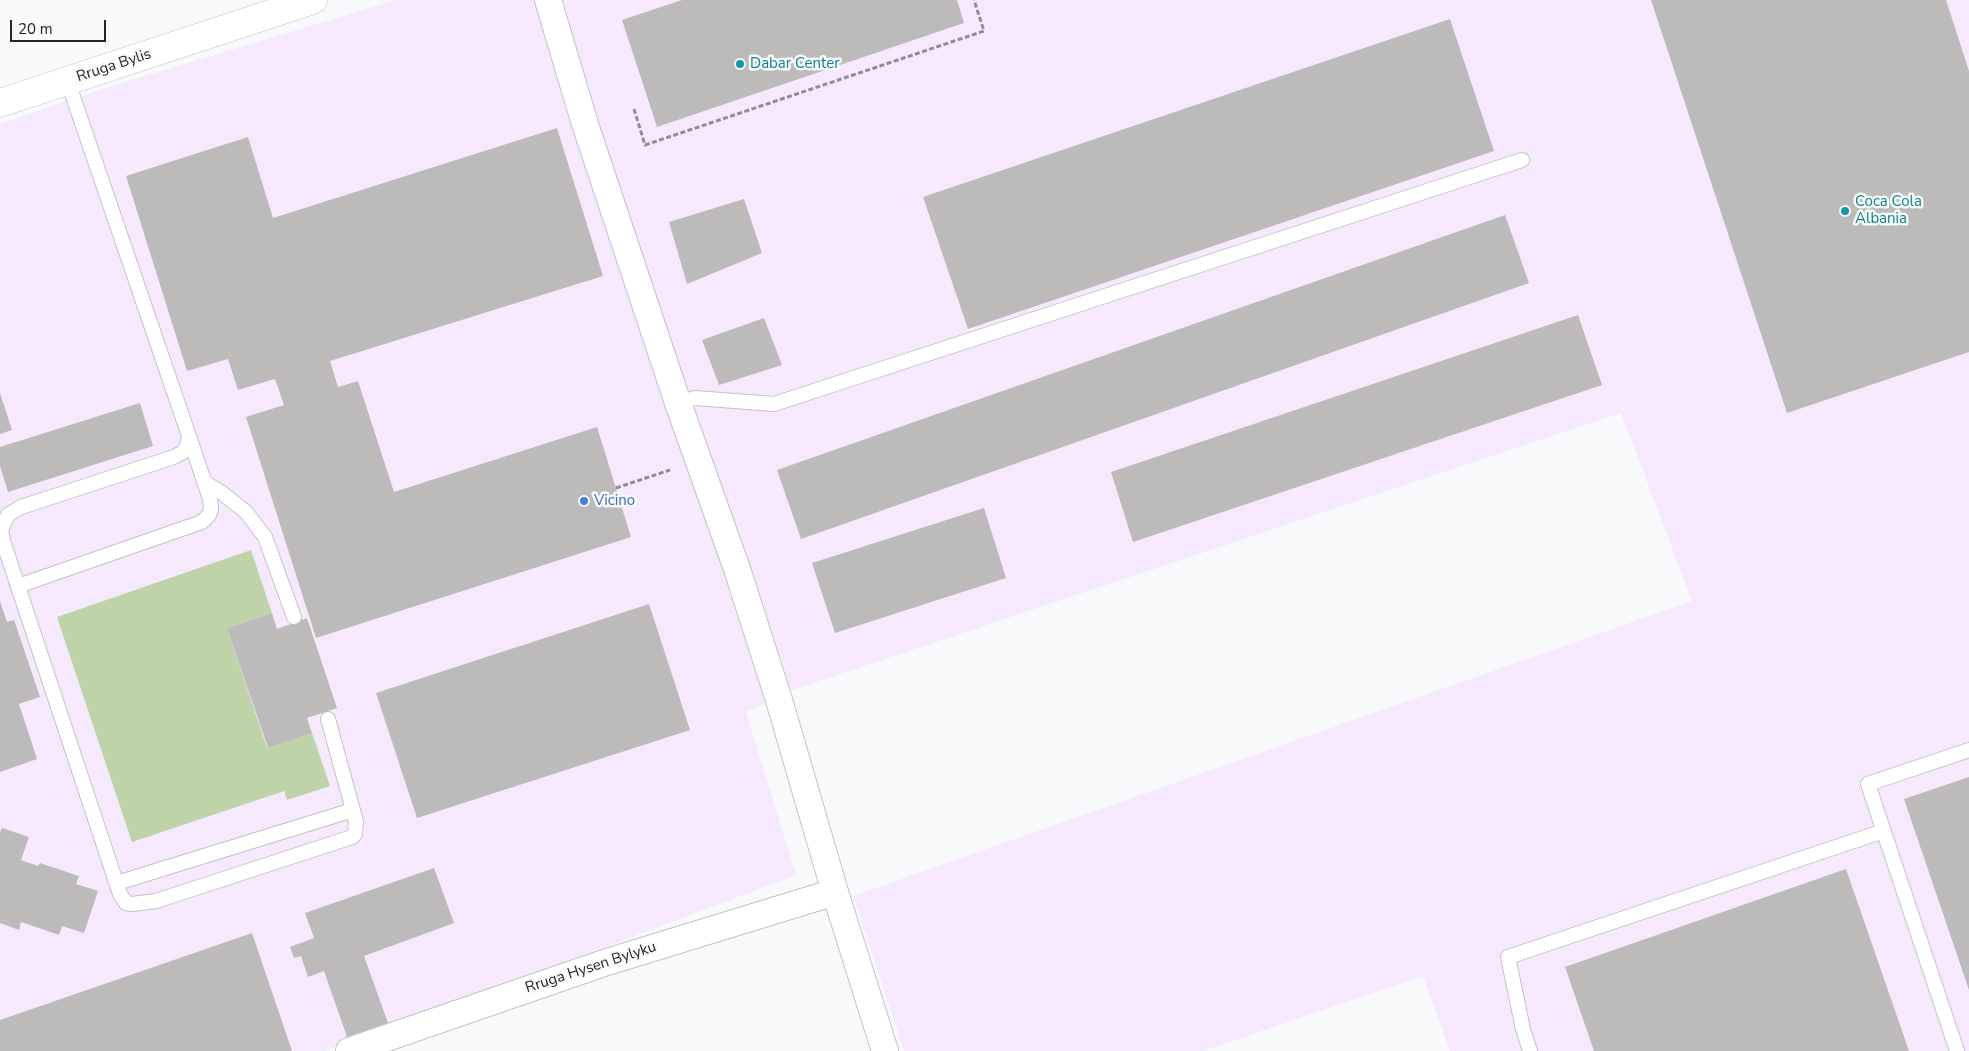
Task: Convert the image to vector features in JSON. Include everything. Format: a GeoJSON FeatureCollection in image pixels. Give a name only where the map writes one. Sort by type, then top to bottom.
{"type":"FeatureCollection","features":[{"type":"Feature","properties":{"kind":"main road","name":"Rruga Bylis"},"geometry":{"type":"LineString","coordinates":[[0,103],[314,0]]}},
{"type":"Feature","properties":{"kind":"street"},"geometry":{"type":"LineString","coordinates":[[548,0],[585,124],[678,403],[737,569],[779,700],[835,892],[885,1051]]}},
{"type":"Feature","properties":{"kind":"street","name":"Rruga Hysen Bylyku"},"geometry":{"type":"LineString","coordinates":[[349,1051],[606,962],[835,892]]}},
{"type":"Feature","properties":{"kind":"lane"},"geometry":{"type":"LineString","coordinates":[[18,586],[202,522],[209,515],[211,509],[210,499],[189,436],[68,82]]}},
{"type":"Feature","properties":{"kind":"lane"},"geometry":{"type":"LineString","coordinates":[[678,403],[695,398],[774,404],[1522,160]]}},
{"type":"Feature","properties":{"kind":"lane"},"geometry":{"type":"LineString","coordinates":[[189,436],[187,446],[183,452],[174,457],[13,511],[8,515],[1,529],[18,586],[117,883],[126,903],[156,901],[352,838],[357,827],[328,719]]}},
{"type":"Feature","properties":{"kind":"lane"},"geometry":{"type":"LineString","coordinates":[[204,482],[246,512],[265,536],[294,617]]}},
{"type":"Feature","properties":{"kind":"lane"},"geometry":{"type":"LineString","coordinates":[[1957,1051],[1868,784],[1969,750]]}},
{"type":"Feature","properties":{"kind":"lane"},"geometry":{"type":"LineString","coordinates":[[117,883],[353,810]]}},
{"type":"Feature","properties":{"kind":"lane"},"geometry":{"type":"LineString","coordinates":[[1530,1051],[1523,1029],[1508,957],[1884,831]]}},
{"type":"Feature","properties":{"kind":"path"},"geometry":{"type":"LineString","coordinates":[[634,109],[645,145],[984,31],[974,0]]}},
{"type":"Feature","properties":{"kind":"path"},"geometry":{"type":"LineString","coordinates":[[616,488],[699,461]]}},
{"type":"Feature","properties":{"kind":"shaded area"},"geometry":{"type":"Polygon","coordinates":[[[396,0],[1969,0],[1969,1051],[1450,1051],[1423,976],[1203,1051],[904,1051],[853,896],[1692,601],[1621,413],[795,689],[746,712],[796,875],[391,1028],[325,1051],[0,1051],[0,124],[99,90],[396,0]]]}},
{"type":"Feature","properties":{"kind":"green space"},"geometry":{"type":"Polygon","coordinates":[[[251,550],[272,613],[227,628],[267,748],[312,733],[330,786],[287,800],[284,791],[132,842],[57,617],[251,550]]]}},
{"type":"Feature","properties":{"kind":"building","name":"Dabar Center"},"geometry":{"type":"Polygon","coordinates":[[[682,0],[957,0],[964,23],[657,127],[622,20],[682,0]]]}},
{"type":"Feature","properties":{"kind":"building","name":"Coca Cola Albania"},"geometry":{"type":"Polygon","coordinates":[[[1651,0],[1946,0],[1969,71],[1969,352],[1787,413],[1651,0]]]}},
{"type":"Feature","properties":{"kind":"building"},"geometry":{"type":"Polygon","coordinates":[[[1450,19],[1494,151],[968,329],[923,197],[1450,19]]]}},
{"type":"Feature","properties":{"kind":"building"},"geometry":{"type":"Polygon","coordinates":[[[557,128],[603,276],[330,361],[338,387],[358,381],[394,492],[597,427],[631,537],[316,638],[246,417],[284,405],[275,379],[238,390],[228,359],[187,371],[126,176],[248,137],[273,218],[557,128]]]}},
{"type":"Feature","properties":{"kind":"building"},"geometry":{"type":"Polygon","coordinates":[[[744,199],[762,253],[687,284],[669,222],[744,199]]]}},
{"type":"Feature","properties":{"kind":"building"},"geometry":{"type":"Polygon","coordinates":[[[1505,215],[1529,283],[801,539],[777,470],[1505,215]]]}},
{"type":"Feature","properties":{"kind":"building"},"geometry":{"type":"Polygon","coordinates":[[[1578,315],[1602,385],[1133,542],[1111,472],[1578,315]]]}},
{"type":"Feature","properties":{"kind":"building"},"geometry":{"type":"Polygon","coordinates":[[[764,318],[782,365],[719,385],[702,340],[764,318]]]}},
{"type":"Feature","properties":{"kind":"building"},"geometry":{"type":"Polygon","coordinates":[[[0,393],[12,430],[0,434],[0,393]]]}},
{"type":"Feature","properties":{"kind":"building"},"geometry":{"type":"Polygon","coordinates":[[[140,403],[153,446],[8,492],[0,466],[0,447],[140,403]]]}},
{"type":"Feature","properties":{"kind":"building"},"geometry":{"type":"Polygon","coordinates":[[[984,508],[1006,578],[835,633],[812,563],[984,508]]]}},
{"type":"Feature","properties":{"kind":"building"},"geometry":{"type":"Polygon","coordinates":[[[0,601],[7,622],[14,620],[40,697],[19,704],[37,759],[0,772],[0,601]]]}},
{"type":"Feature","properties":{"kind":"building"},"geometry":{"type":"Polygon","coordinates":[[[649,604],[690,730],[417,818],[376,693],[649,604]]]}},
{"type":"Feature","properties":{"kind":"building"},"geometry":{"type":"Polygon","coordinates":[[[272,613],[277,629],[307,618],[337,708],[307,718],[312,733],[268,748],[227,628],[272,613]]]}},
{"type":"Feature","properties":{"kind":"building"},"geometry":{"type":"Polygon","coordinates":[[[1969,777],[1969,990],[1904,799],[1969,777]]]}},
{"type":"Feature","properties":{"kind":"building"},"geometry":{"type":"Polygon","coordinates":[[[2,828],[29,837],[21,860],[38,866],[40,863],[79,876],[76,884],[98,891],[84,933],[62,926],[59,935],[21,922],[19,930],[0,923],[0,832],[2,828]]]}},
{"type":"Feature","properties":{"kind":"building"},"geometry":{"type":"Polygon","coordinates":[[[434,868],[454,923],[364,956],[388,1023],[347,1037],[324,971],[308,977],[301,956],[294,958],[290,947],[314,938],[305,913],[434,868]]]}},
{"type":"Feature","properties":{"kind":"building"},"geometry":{"type":"Polygon","coordinates":[[[1846,869],[1909,1051],[1594,1051],[1565,967],[1846,869]]]}},
{"type":"Feature","properties":{"kind":"building"},"geometry":{"type":"Polygon","coordinates":[[[252,933],[292,1051],[0,1051],[0,1020],[252,933]]]}},
{"type":"Feature","properties":{"kind":"place","name":"Dabar Center"},"geometry":{"type":"Point","coordinates":[740,64]}},
{"type":"Feature","properties":{"kind":"place","name":"Coca Cola Albania"},"geometry":{"type":"Point","coordinates":[1845,211]}},
{"type":"Feature","properties":{"kind":"place","name":"Vicino"},"geometry":{"type":"Point","coordinates":[584,501]}}]}
